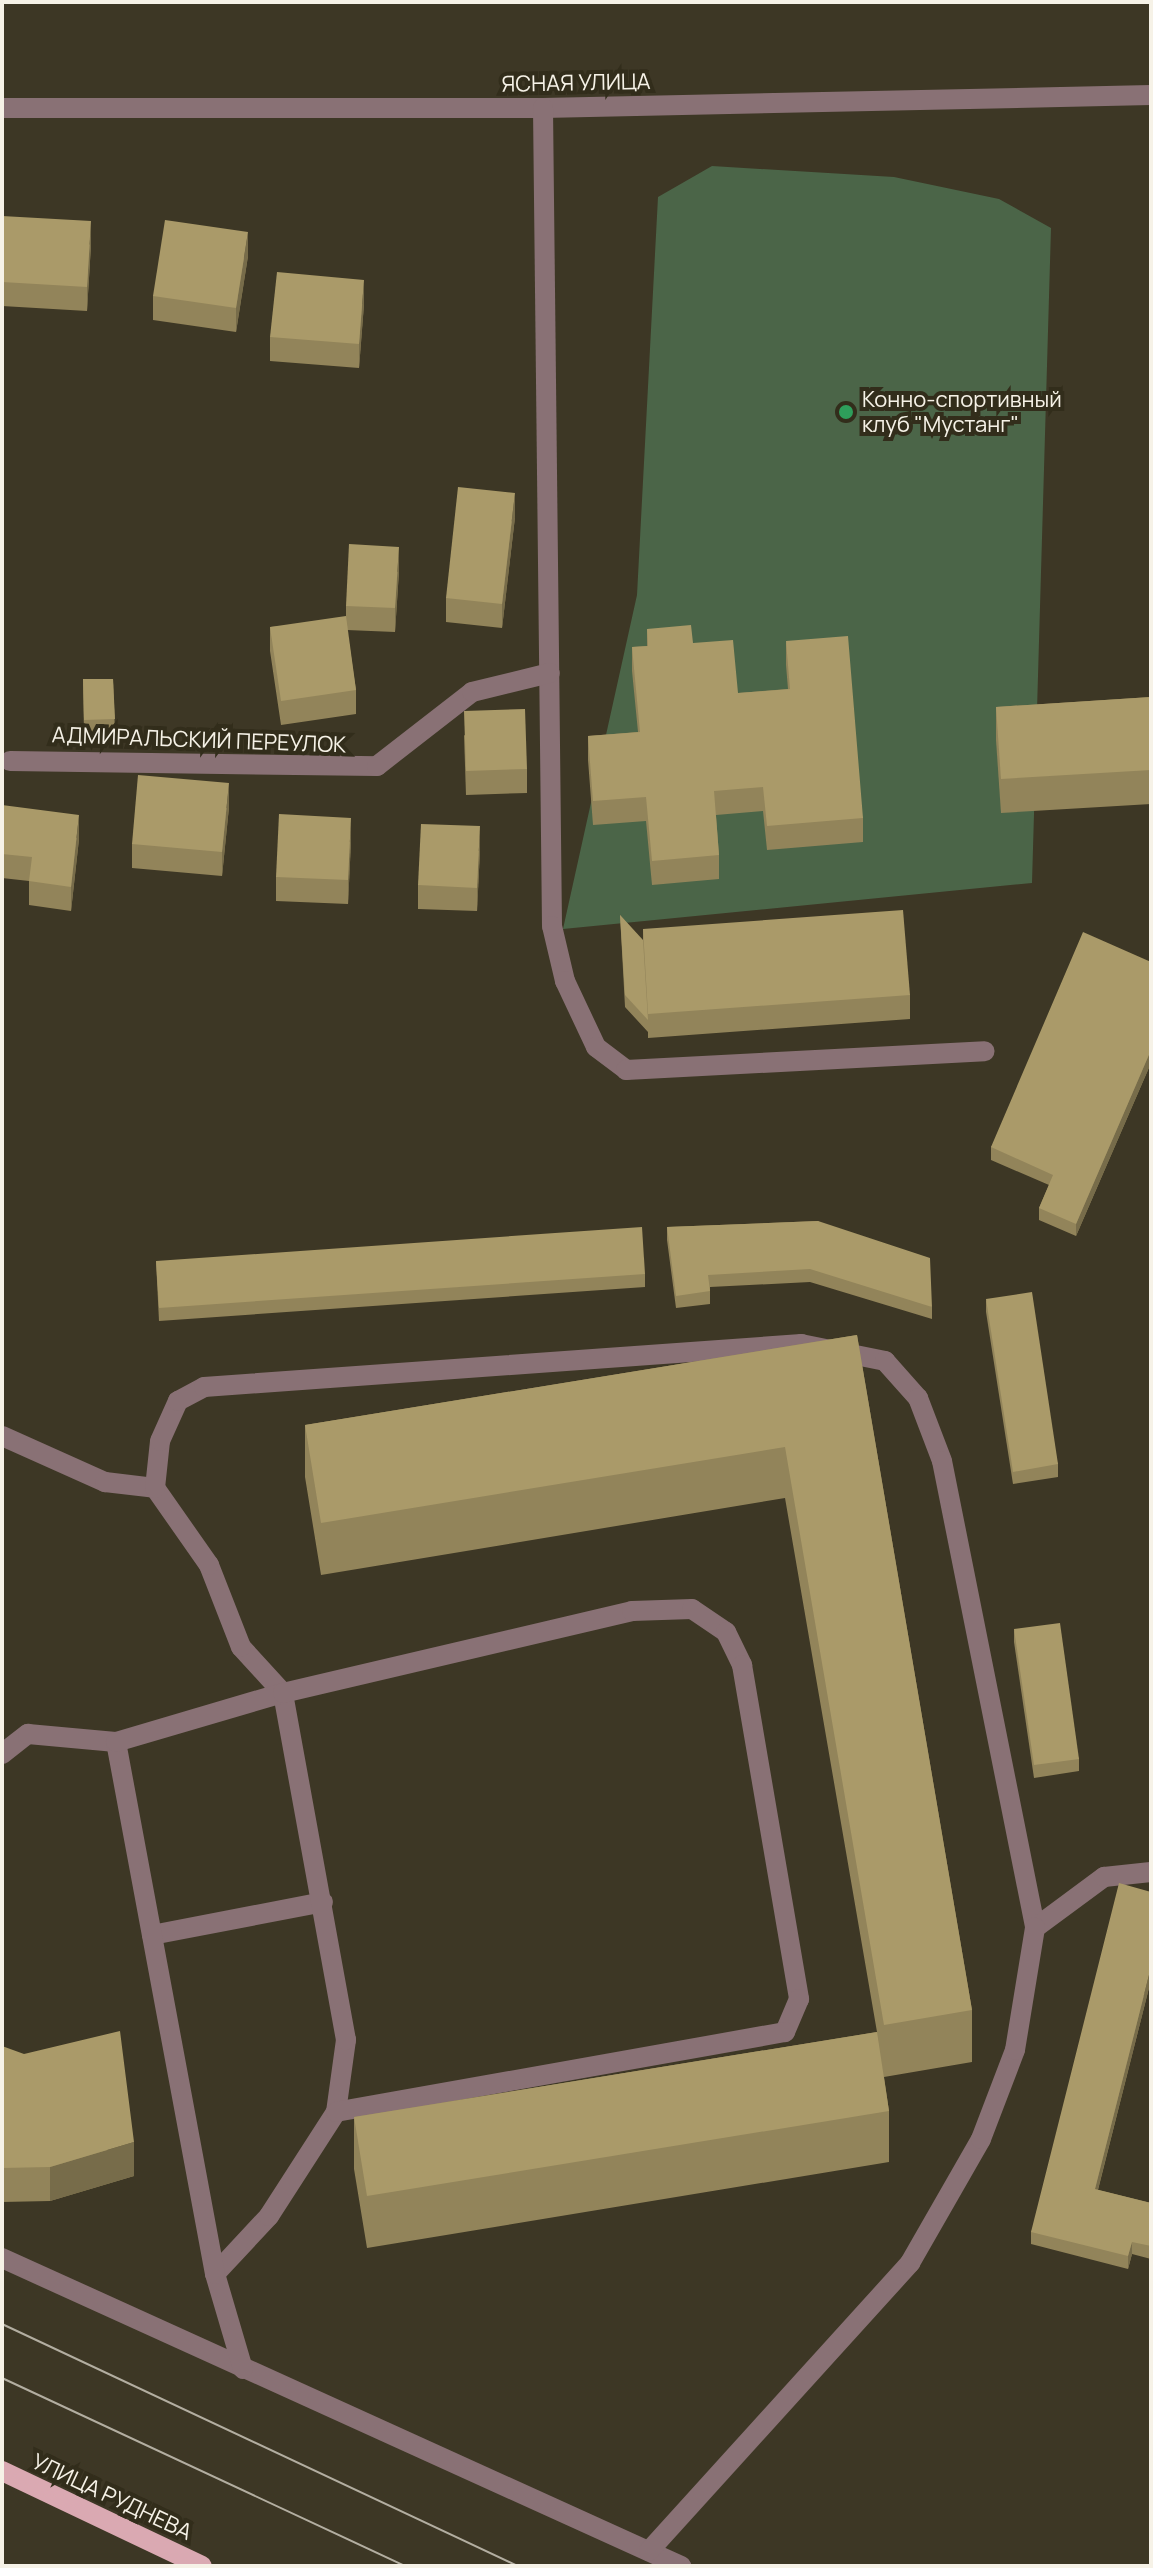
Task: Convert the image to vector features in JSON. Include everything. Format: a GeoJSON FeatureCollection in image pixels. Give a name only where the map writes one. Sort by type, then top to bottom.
{"type":"FeatureCollection","features":[{"type":"Feature","properties":{"kind":"main road","name":"УЛИЦА РУДНЕВА"},"geometry":{"type":"LineString","coordinates":[[2,2471],[202,2566]]}},
{"type":"Feature","properties":{"kind":"street","name":"ЯСНАЯ УЛИЦА"},"geometry":{"type":"LineString","coordinates":[[2,108],[543,108],[1151,95]]}},
{"type":"Feature","properties":{"kind":"street"},"geometry":{"type":"LineString","coordinates":[[543,108],[552,926],[565,981],[596,1047],[626,1070],[984,1051]]}},
{"type":"Feature","properties":{"kind":"street","name":"АДМИРАЛЬСКИЙ ПЕРЕУЛОК"},"geometry":{"type":"LineString","coordinates":[[10,761],[377,766],[472,692],[550,673]]}},
{"type":"Feature","properties":{"kind":"street"},"geometry":{"type":"LineString","coordinates":[[215,2274],[269,2216],[336,2112],[346,2040],[283,1693],[241,1647],[209,1565],[155,1488],[160,1441],[178,1401],[204,1387],[801,1344],[885,1361],[918,1398],[942,1461],[1035,1928],[1015,2050],[981,2139],[910,2263],[649,2551]]}},
{"type":"Feature","properties":{"kind":"street"},"geometry":{"type":"LineString","coordinates":[[2,1436],[105,1482],[155,1488]]}},
{"type":"Feature","properties":{"kind":"street"},"geometry":{"type":"LineString","coordinates":[[2,1754],[28,1734],[116,1742],[283,1693],[632,1611],[692,1609],[726,1632],[742,1665],[799,1999],[785,2032],[336,2112]]}},
{"type":"Feature","properties":{"kind":"street"},"geometry":{"type":"LineString","coordinates":[[116,1742],[215,2274],[243,2369]]}},
{"type":"Feature","properties":{"kind":"street"},"geometry":{"type":"LineString","coordinates":[[1035,1928],[1104,1877],[1151,1872]]}},
{"type":"Feature","properties":{"kind":"street"},"geometry":{"type":"LineString","coordinates":[[152,1935],[323,1902]]}},
{"type":"Feature","properties":{"kind":"street"},"geometry":{"type":"LineString","coordinates":[[2,2258],[681,2566]]}},
{"type":"Feature","properties":{"kind":"green space","name":"Конно-спортивный клуб \"Мустанг\""},"geometry":{"type":"Polygon","coordinates":[[[712,166],[894,177],[999,199],[1051,228],[1032,883],[563,929],[637,595],[658,197],[712,166]]]}},
{"type":"Feature","properties":{"kind":"building"},"geometry":{"type":"Polygon","coordinates":[[[2,216],[91,221],[87,287],[2,282],[2,216]]]}},
{"type":"Feature","properties":{"kind":"building"},"geometry":{"type":"Polygon","coordinates":[[[165,220],[248,232],[236,308],[153,296],[165,220]]]}},
{"type":"Feature","properties":{"kind":"building"},"geometry":{"type":"Polygon","coordinates":[[[277,272],[364,280],[359,344],[270,337],[277,272]]]}},
{"type":"Feature","properties":{"kind":"building"},"geometry":{"type":"Polygon","coordinates":[[[458,487],[515,493],[502,604],[446,598],[458,487]]]}},
{"type":"Feature","properties":{"kind":"building"},"geometry":{"type":"Polygon","coordinates":[[[349,544],[399,547],[395,608],[346,606],[349,544]]]}},
{"type":"Feature","properties":{"kind":"building"},"geometry":{"type":"Polygon","coordinates":[[[346,616],[356,690],[281,701],[270,627],[346,616]]]}},
{"type":"Feature","properties":{"kind":"building"},"geometry":{"type":"Polygon","coordinates":[[[691,625],[693,643],[733,640],[738,693],[790,689],[786,641],[848,636],[863,818],[767,826],[763,787],[714,791],[719,855],[652,861],[646,797],[593,801],[588,736],[640,732],[632,647],[648,646],[647,629],[691,625]]]}},
{"type":"Feature","properties":{"kind":"building"},"geometry":{"type":"Polygon","coordinates":[[[83,679],[113,679],[115,719],[84,720],[83,679]]]}},
{"type":"Feature","properties":{"kind":"building"},"geometry":{"type":"Polygon","coordinates":[[[1151,697],[1151,770],[1001,779],[996,707],[1151,697]]]}},
{"type":"Feature","properties":{"kind":"building"},"geometry":{"type":"Polygon","coordinates":[[[525,709],[527,769],[466,771],[464,711],[525,709]]]}},
{"type":"Feature","properties":{"kind":"building"},"geometry":{"type":"Polygon","coordinates":[[[138,775],[229,783],[222,852],[132,844],[138,775]]]}},
{"type":"Feature","properties":{"kind":"building"},"geometry":{"type":"Polygon","coordinates":[[[2,805],[79,815],[71,887],[29,881],[32,857],[2,854],[2,805]]]}},
{"type":"Feature","properties":{"kind":"building"},"geometry":{"type":"Polygon","coordinates":[[[279,814],[351,818],[348,880],[276,877],[279,814]]]}},
{"type":"Feature","properties":{"kind":"building"},"geometry":{"type":"Polygon","coordinates":[[[421,824],[480,826],[477,888],[418,885],[421,824]]]}},
{"type":"Feature","properties":{"kind":"building"},"geometry":{"type":"Polygon","coordinates":[[[903,910],[910,995],[648,1014],[643,929],[903,910]]]}},
{"type":"Feature","properties":{"kind":"building"},"geometry":{"type":"Polygon","coordinates":[[[620,915],[643,940],[648,1020],[625,995],[620,915]]]}},
{"type":"Feature","properties":{"kind":"building"},"geometry":{"type":"Polygon","coordinates":[[[1083,932],[1151,962],[1151,1050],[1076,1224],[1039,1208],[1053,1175],[991,1147],[1083,932]]]}},
{"type":"Feature","properties":{"kind":"building"},"geometry":{"type":"Polygon","coordinates":[[[818,1221],[930,1258],[932,1307],[810,1269],[708,1275],[710,1291],[676,1296],[667,1227],[818,1221]]]}},
{"type":"Feature","properties":{"kind":"building"},"geometry":{"type":"Polygon","coordinates":[[[642,1227],[645,1274],[159,1308],[156,1261],[642,1227]]]}},
{"type":"Feature","properties":{"kind":"building"},"geometry":{"type":"Polygon","coordinates":[[[1032,1292],[1058,1464],[1013,1472],[986,1299],[1032,1292]]]}},
{"type":"Feature","properties":{"kind":"building"},"geometry":{"type":"Polygon","coordinates":[[[857,1335],[972,2010],[884,2025],[785,1447],[321,1523],[305,1425],[857,1335]]]}},
{"type":"Feature","properties":{"kind":"building"},"geometry":{"type":"Polygon","coordinates":[[[1060,1623],[1079,1759],[1034,1765],[1014,1629],[1060,1623]]]}},
{"type":"Feature","properties":{"kind":"building"},"geometry":{"type":"Polygon","coordinates":[[[1119,1883],[1151,1892],[1151,1967],[1095,2189],[1151,2203],[1151,2246],[1132,2242],[1128,2256],[1031,2232],[1119,1883]]]}},
{"type":"Feature","properties":{"kind":"building"},"geometry":{"type":"Polygon","coordinates":[[[120,2031],[134,2142],[50,2167],[2,2168],[2,2046],[24,2054],[120,2031]]]}},
{"type":"Feature","properties":{"kind":"building"},"geometry":{"type":"Polygon","coordinates":[[[877,2032],[889,2111],[367,2196],[354,2117],[877,2032]]]}},
{"type":"Feature","properties":{"kind":"tram line"},"geometry":{"type":"LineString","coordinates":[[2,2324],[518,2566]]}},
{"type":"Feature","properties":{"kind":"tram line"},"geometry":{"type":"LineString","coordinates":[[2,2378],[405,2566]]}},
{"type":"Feature","properties":{"kind":"place","name":"Конно-спортивный клуб \"Мустанг\""},"geometry":{"type":"Point","coordinates":[846,412]}}]}
